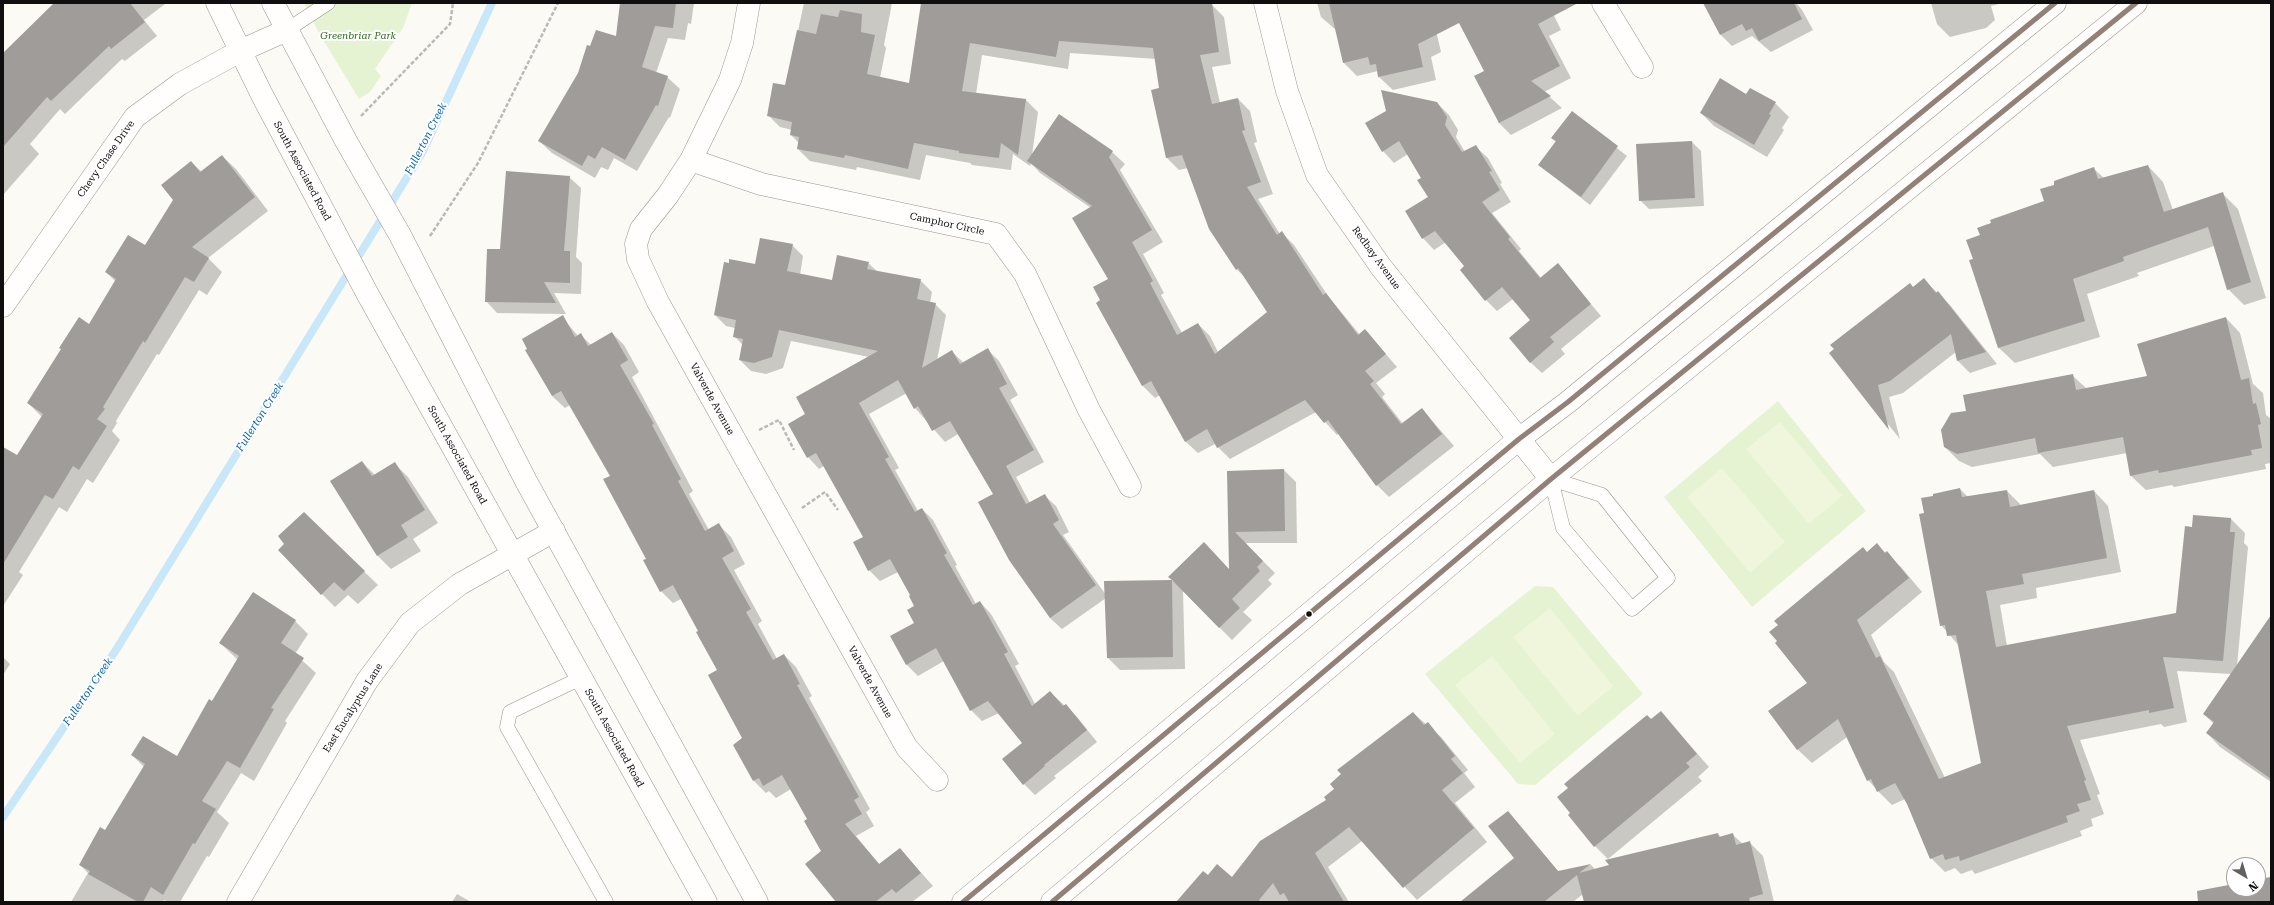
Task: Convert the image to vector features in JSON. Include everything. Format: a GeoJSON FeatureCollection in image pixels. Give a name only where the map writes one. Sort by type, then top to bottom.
{"type":"FeatureCollection","features":[{"type":"Feature","properties":{"kind":"street","name":"South Associated Road"},"geometry":{"type":"LineString","coordinates":[[217,3],[304,175],[367,293],[581,678],[701,900]]}},
{"type":"Feature","properties":{"kind":"street"},"geometry":{"type":"LineString","coordinates":[[273,3],[342,134],[403,242],[526,480],[757,902]]}},
{"type":"Feature","properties":{"kind":"street","name":"Valverde Avenue"},"geometry":{"type":"LineString","coordinates":[[749,3],[742,43],[730,80],[691,160],[668,195],[641,229],[636,244],[638,259],[643,274],[907,748],[937,780]]}},
{"type":"Feature","properties":{"kind":"street","name":"Redbay Avenue"},"geometry":{"type":"LineString","coordinates":[[1265,3],[1287,91],[1317,175],[1381,267],[1551,478]]}},
{"type":"Feature","properties":{"kind":"street"},"geometry":{"type":"LineString","coordinates":[[1603,3],[1642,67]]}},
{"type":"Feature","properties":{"kind":"street"},"geometry":{"type":"LineString","coordinates":[[963,902],[1519,439],[1568,402],[2055,3]]}},
{"type":"Feature","properties":{"kind":"street"},"geometry":{"type":"LineString","coordinates":[[1052,902],[1551,478],[2136,3]]}},
{"type":"Feature","properties":{"kind":"street","name":"Chevy Chase Drive"},"geometry":{"type":"LineString","coordinates":[[3,306],[136,117],[180,84],[240,51],[287,30]]}},
{"type":"Feature","properties":{"kind":"street","name":"Camphor Circle"},"geometry":{"type":"LineString","coordinates":[[691,160],[761,184],[996,234],[1025,274],[1089,410],[1130,486]]}},
{"type":"Feature","properties":{"kind":"street","name":"East Eucalyptus Lane"},"geometry":{"type":"LineString","coordinates":[[238,902],[368,681],[410,622],[460,584],[554,530]]}},
{"type":"Feature","properties":{"kind":"lane"},"geometry":{"type":"LineString","coordinates":[[287,30],[328,3]]}},
{"type":"Feature","properties":{"kind":"lane"},"geometry":{"type":"LineString","coordinates":[[1551,478],[1602,495],[1668,578],[1632,609],[1563,528],[1551,478]]}},
{"type":"Feature","properties":{"kind":"lane"},"geometry":{"type":"LineString","coordinates":[[581,678],[510,712],[507,726],[606,902]]}},
{"type":"Feature","properties":{"kind":"path"},"geometry":{"type":"LineString","coordinates":[[342,134],[364,114],[450,24],[453,3]]}},
{"type":"Feature","properties":{"kind":"path"},"geometry":{"type":"LineString","coordinates":[[403,242],[430,236],[478,163],[558,3]]}},
{"type":"Feature","properties":{"kind":"path"},"geometry":{"type":"LineString","coordinates":[[753,433],[779,420],[794,450]]}},
{"type":"Feature","properties":{"kind":"path"},"geometry":{"type":"LineString","coordinates":[[797,511],[825,492],[838,510]]}},
{"type":"Feature","properties":{"kind":"green space","name":"Greenbriar Park"},"geometry":{"type":"Polygon","coordinates":[[[304,3],[412,3],[403,28],[375,69],[381,76],[370,92],[359,99],[319,33],[304,3]]]}},
{"type":"Feature","properties":{"kind":"green space"},"geometry":{"type":"Polygon","coordinates":[[[1778,401],[1866,511],[1752,607],[1664,497],[1778,401]]]}},
{"type":"Feature","properties":{"kind":"green space"},"geometry":{"type":"Polygon","coordinates":[[[1780,422],[1842,496],[1809,524],[1746,449],[1780,422]]]}},
{"type":"Feature","properties":{"kind":"green space"},"geometry":{"type":"Polygon","coordinates":[[[1722,468],[1785,542],[1750,573],[1687,497],[1722,468]]]}},
{"type":"Feature","properties":{"kind":"green space"},"geometry":{"type":"Polygon","coordinates":[[[1535,586],[1553,587],[1643,694],[1535,785],[1518,784],[1425,674],[1535,586]]]}},
{"type":"Feature","properties":{"kind":"green space"},"geometry":{"type":"Polygon","coordinates":[[[1550,608],[1613,686],[1578,716],[1513,637],[1550,608]]]}},
{"type":"Feature","properties":{"kind":"green space"},"geometry":{"type":"Polygon","coordinates":[[[1492,656],[1555,734],[1520,763],[1455,685],[1492,656]]]}},
{"type":"Feature","properties":{"kind":"building"},"geometry":{"type":"Polygon","coordinates":[[[54,3],[130,3],[145,22],[111,49],[109,46],[51,101],[47,97],[3,147],[3,53],[54,3]]]}},
{"type":"Feature","properties":{"kind":"building"},"geometry":{"type":"Polygon","coordinates":[[[620,3],[676,3],[673,28],[655,26],[642,67],[668,76],[658,106],[656,105],[625,160],[602,147],[595,159],[588,155],[582,166],[538,141],[578,73],[587,45],[590,46],[596,30],[616,36],[620,3]]]}},
{"type":"Feature","properties":{"kind":"building"},"geometry":{"type":"Polygon","coordinates":[[[921,3],[1212,3],[1219,52],[1200,55],[1212,104],[1238,98],[1245,130],[1242,131],[1261,182],[1247,187],[1277,235],[1282,231],[1323,295],[1326,293],[1358,335],[1365,329],[1386,354],[1365,371],[1374,381],[1370,384],[1401,424],[1422,408],[1442,434],[1376,486],[1328,420],[1324,423],[1305,400],[1217,448],[1207,429],[1185,442],[1151,381],[1142,386],[1096,303],[1100,300],[1093,287],[1108,279],[1072,218],[1092,206],[1027,161],[1059,114],[1113,151],[1109,157],[1152,230],[1132,242],[1153,281],[1150,283],[1177,335],[1198,323],[1215,354],[1267,312],[1238,268],[1236,270],[1209,229],[1182,155],[1166,158],[1151,90],[1159,88],[1153,48],[1059,41],[1056,57],[970,43],[962,91],[1026,99],[1018,155],[1001,143],[999,158],[959,153],[959,151],[914,143],[908,169],[845,155],[844,158],[797,149],[799,137],[790,135],[792,122],[767,116],[773,83],[785,85],[797,30],[816,34],[821,14],[838,17],[840,10],[862,14],[861,32],[875,35],[867,74],[909,83],[921,3]]]}},
{"type":"Feature","properties":{"kind":"building"},"geometry":{"type":"Polygon","coordinates":[[[1329,3],[1578,3],[1538,24],[1560,66],[1531,81],[1551,96],[1499,123],[1474,76],[1484,71],[1459,23],[1418,44],[1423,67],[1378,77],[1376,64],[1370,65],[1368,57],[1343,63],[1329,3]]]}},
{"type":"Feature","properties":{"kind":"building"},"geometry":{"type":"Polygon","coordinates":[[[1703,3],[1794,3],[1802,19],[1759,41],[1752,28],[1746,31],[1742,24],[1720,35],[1703,3]]]}},
{"type":"Feature","properties":{"kind":"building"},"geometry":{"type":"Polygon","coordinates":[[[1720,78],[1746,94],[1750,88],[1776,102],[1769,114],[1771,115],[1754,145],[1700,113],[1720,78]]]}},
{"type":"Feature","properties":{"kind":"building"},"geometry":{"type":"Polygon","coordinates":[[[1381,90],[1437,102],[1447,117],[1445,125],[1462,152],[1476,145],[1492,171],[1489,172],[1500,190],[1482,202],[1510,237],[1508,239],[1540,278],[1558,263],[1591,304],[1550,337],[1554,342],[1530,363],[1509,338],[1530,320],[1502,287],[1485,301],[1460,270],[1464,266],[1435,231],[1422,239],[1405,211],[1428,197],[1417,180],[1421,178],[1399,141],[1382,152],[1365,123],[1386,111],[1381,90]]]}},
{"type":"Feature","properties":{"kind":"building"},"geometry":{"type":"Polygon","coordinates":[[[1572,111],[1618,146],[1581,197],[1538,165],[1556,141],[1551,138],[1572,111]]]}},
{"type":"Feature","properties":{"kind":"building"},"geometry":{"type":"Polygon","coordinates":[[[1692,141],[1695,198],[1639,201],[1636,144],[1692,141]]]}},
{"type":"Feature","properties":{"kind":"building"},"geometry":{"type":"Polygon","coordinates":[[[222,155],[255,197],[192,247],[209,258],[194,282],[185,277],[145,343],[143,341],[103,407],[105,409],[97,419],[107,426],[79,470],[73,466],[53,499],[45,495],[3,564],[3,447],[17,455],[43,414],[27,403],[79,317],[89,324],[116,279],[105,272],[128,235],[145,245],[173,200],[161,185],[191,161],[200,172],[222,155]]]}},
{"type":"Feature","properties":{"kind":"building"},"geometry":{"type":"Polygon","coordinates":[[[2148,165],[2164,212],[2223,192],[2251,282],[2227,290],[2208,227],[2123,257],[2124,261],[2073,279],[2085,321],[1998,348],[1969,260],[1973,259],[1966,240],[1980,235],[1977,228],[1991,223],[1990,220],[2044,201],[2040,189],[2054,185],[2054,181],[2094,167],[2098,179],[2148,165]]]}},
{"type":"Feature","properties":{"kind":"building"},"geometry":{"type":"Polygon","coordinates":[[[506,171],[570,176],[564,251],[570,251],[570,283],[544,282],[556,303],[485,302],[487,249],[500,249],[506,171]]]}},
{"type":"Feature","properties":{"kind":"building"},"geometry":{"type":"Polygon","coordinates":[[[760,238],[793,244],[787,271],[832,280],[837,255],[869,262],[867,269],[921,279],[917,299],[936,303],[922,368],[952,350],[960,364],[988,348],[1007,384],[999,388],[1034,450],[1006,466],[1026,504],[1045,494],[1059,520],[1053,524],[1096,585],[1050,618],[1009,560],[978,502],[993,494],[950,421],[932,431],[918,406],[914,409],[898,380],[859,403],[889,457],[885,459],[915,512],[922,508],[947,553],[944,555],[973,605],[980,601],[1008,652],[1004,654],[1032,706],[1050,691],[1063,706],[1066,704],[1087,730],[1044,765],[1045,766],[1023,785],[1002,759],[1022,743],[988,701],[970,711],[936,648],[906,665],[890,636],[914,623],[907,610],[914,606],[909,596],[910,595],[890,559],[868,571],[853,542],[863,537],[816,453],[807,458],[788,424],[805,414],[796,397],[878,351],[779,330],[772,357],[754,363],[739,360],[743,339],[733,337],[736,320],[714,315],[724,262],[729,263],[729,259],[755,264],[760,238]]]}},
{"type":"Feature","properties":{"kind":"building"},"geometry":{"type":"Polygon","coordinates":[[[1924,278],[1936,293],[1938,291],[1986,352],[1957,361],[1951,334],[1890,381],[1878,385],[1889,430],[1829,353],[1834,349],[1830,345],[1910,283],[1913,287],[1924,278]]]}},
{"type":"Feature","properties":{"kind":"building"},"geometry":{"type":"Polygon","coordinates":[[[563,315],[575,337],[581,333],[588,346],[612,332],[628,360],[620,365],[654,424],[652,425],[681,479],[678,481],[705,531],[719,523],[734,551],[722,558],[751,609],[746,612],[773,660],[784,654],[800,684],[797,685],[859,797],[854,800],[862,814],[845,824],[879,864],[900,848],[921,873],[896,893],[892,889],[875,902],[836,902],[805,864],[821,851],[804,821],[807,819],[782,775],[763,786],[759,778],[753,781],[733,745],[742,738],[708,675],[717,670],[696,632],[698,631],[673,585],[660,592],[643,560],[646,559],[603,479],[610,476],[561,391],[552,396],[525,350],[527,349],[522,339],[563,315]]]}},
{"type":"Feature","properties":{"kind":"building"},"geometry":{"type":"Polygon","coordinates":[[[2226,317],[2241,380],[2249,378],[2253,404],[2256,403],[2261,424],[2258,425],[2262,448],[2251,450],[2252,455],[2159,473],[2158,470],[2130,476],[2123,437],[2038,453],[2035,438],[1957,454],[1944,447],[1941,430],[1951,413],[1966,411],[1963,395],[2073,374],[2076,390],[2147,376],[2137,344],[2226,317]]]}},
{"type":"Feature","properties":{"kind":"building"},"geometry":{"type":"Polygon","coordinates":[[[362,461],[372,476],[395,462],[425,510],[401,525],[408,537],[377,556],[330,481],[362,461]]]}},
{"type":"Feature","properties":{"kind":"building"},"geometry":{"type":"Polygon","coordinates":[[[1284,469],[1285,531],[1235,532],[1263,561],[1257,567],[1260,571],[1232,599],[1240,608],[1219,628],[1168,577],[1204,542],[1229,569],[1227,471],[1284,469]]]}},
{"type":"Feature","properties":{"kind":"building"},"geometry":{"type":"Polygon","coordinates":[[[1960,488],[1962,497],[2007,490],[2010,507],[2094,490],[2107,558],[2022,574],[2024,584],[1986,591],[1996,647],[2176,613],[2185,526],[2192,527],[2193,515],[2231,518],[2230,532],[2235,532],[2223,661],[2163,657],[2174,708],[2149,713],[2149,710],[2067,726],[2086,780],[2084,781],[2091,800],[2077,804],[2080,811],[2066,816],[2068,822],[1960,861],[1959,856],[1945,860],[1943,854],[1930,859],[1907,804],[1895,783],[1877,792],[1871,779],[1867,781],[1838,719],[1797,750],[1768,711],[1807,683],[1775,643],[1777,641],[1769,632],[1778,625],[1774,621],[1863,547],[1867,552],[1877,543],[1885,553],[1887,551],[1909,578],[1857,620],[1876,658],[1880,656],[1939,779],[1981,763],[1956,635],[1947,636],[1945,625],[1940,626],[1919,514],[1924,513],[1921,498],[1960,488]]]}},
{"type":"Feature","properties":{"kind":"building"},"geometry":{"type":"Polygon","coordinates":[[[304,512],[365,571],[344,591],[334,582],[321,595],[278,550],[284,544],[278,536],[304,512]]]}},
{"type":"Feature","properties":{"kind":"building"},"geometry":{"type":"Polygon","coordinates":[[[1172,580],[1173,657],[1107,658],[1104,581],[1172,580]]]}},
{"type":"Feature","properties":{"kind":"building"},"geometry":{"type":"Polygon","coordinates":[[[253,592],[296,620],[281,643],[304,658],[271,708],[274,709],[240,768],[227,761],[202,801],[216,809],[195,844],[193,843],[163,895],[151,887],[143,902],[138,902],[88,874],[90,871],[79,865],[100,827],[105,830],[145,764],[131,755],[143,736],[177,756],[209,699],[212,701],[239,656],[219,643],[253,592]]]}},
{"type":"Feature","properties":{"kind":"building"},"geometry":{"type":"Polygon","coordinates":[[[2271,615],[2271,779],[2206,733],[2214,722],[2203,714],[2271,615]]]}},
{"type":"Feature","properties":{"kind":"building"},"geometry":{"type":"Polygon","coordinates":[[[1661,711],[1697,754],[1686,763],[1690,767],[1594,847],[1568,815],[1570,813],[1557,797],[1568,788],[1564,784],[1614,742],[1647,715],[1651,719],[1661,711]]]}},
{"type":"Feature","properties":{"kind":"building"},"geometry":{"type":"Polygon","coordinates":[[[1413,712],[1424,725],[1428,722],[1455,756],[1451,759],[1463,773],[1442,790],[1474,828],[1403,888],[1349,827],[1315,853],[1344,902],[1289,902],[1284,893],[1280,895],[1273,883],[1259,900],[1261,902],[1176,902],[1203,871],[1208,875],[1217,864],[1232,877],[1260,841],[1326,800],[1324,797],[1334,789],[1330,784],[1341,774],[1337,770],[1413,712]]]}},
{"type":"Feature","properties":{"kind":"building"},"geometry":{"type":"Polygon","coordinates":[[[1508,811],[1558,871],[1591,864],[1579,873],[1609,865],[1605,860],[1718,833],[1719,837],[1733,833],[1736,845],[1750,841],[1763,894],[1749,898],[1750,902],[1584,902],[1577,875],[1544,902],[1460,902],[1514,858],[1488,826],[1508,811]]]}},
{"type":"Feature","properties":{"kind":"building"},"geometry":{"type":"Polygon","coordinates":[[[2271,877],[2271,902],[2198,902],[2197,891],[2226,886],[2226,897],[2266,897],[2266,878],[2271,877]]]}},
{"type":"Feature","properties":{"kind":"waterway","name":"Fullerton Creek"},"geometry":{"type":"LineString","coordinates":[[3,817],[116,650],[422,153],[492,3]]}},
{"type":"Feature","properties":{"kind":"transit line"},"geometry":{"type":"LineString","coordinates":[[963,902],[1519,439],[1568,402],[2055,3]]}},
{"type":"Feature","properties":{"kind":"transit line"},"geometry":{"type":"LineString","coordinates":[[1052,902],[1551,479],[2136,3]]}}]}
